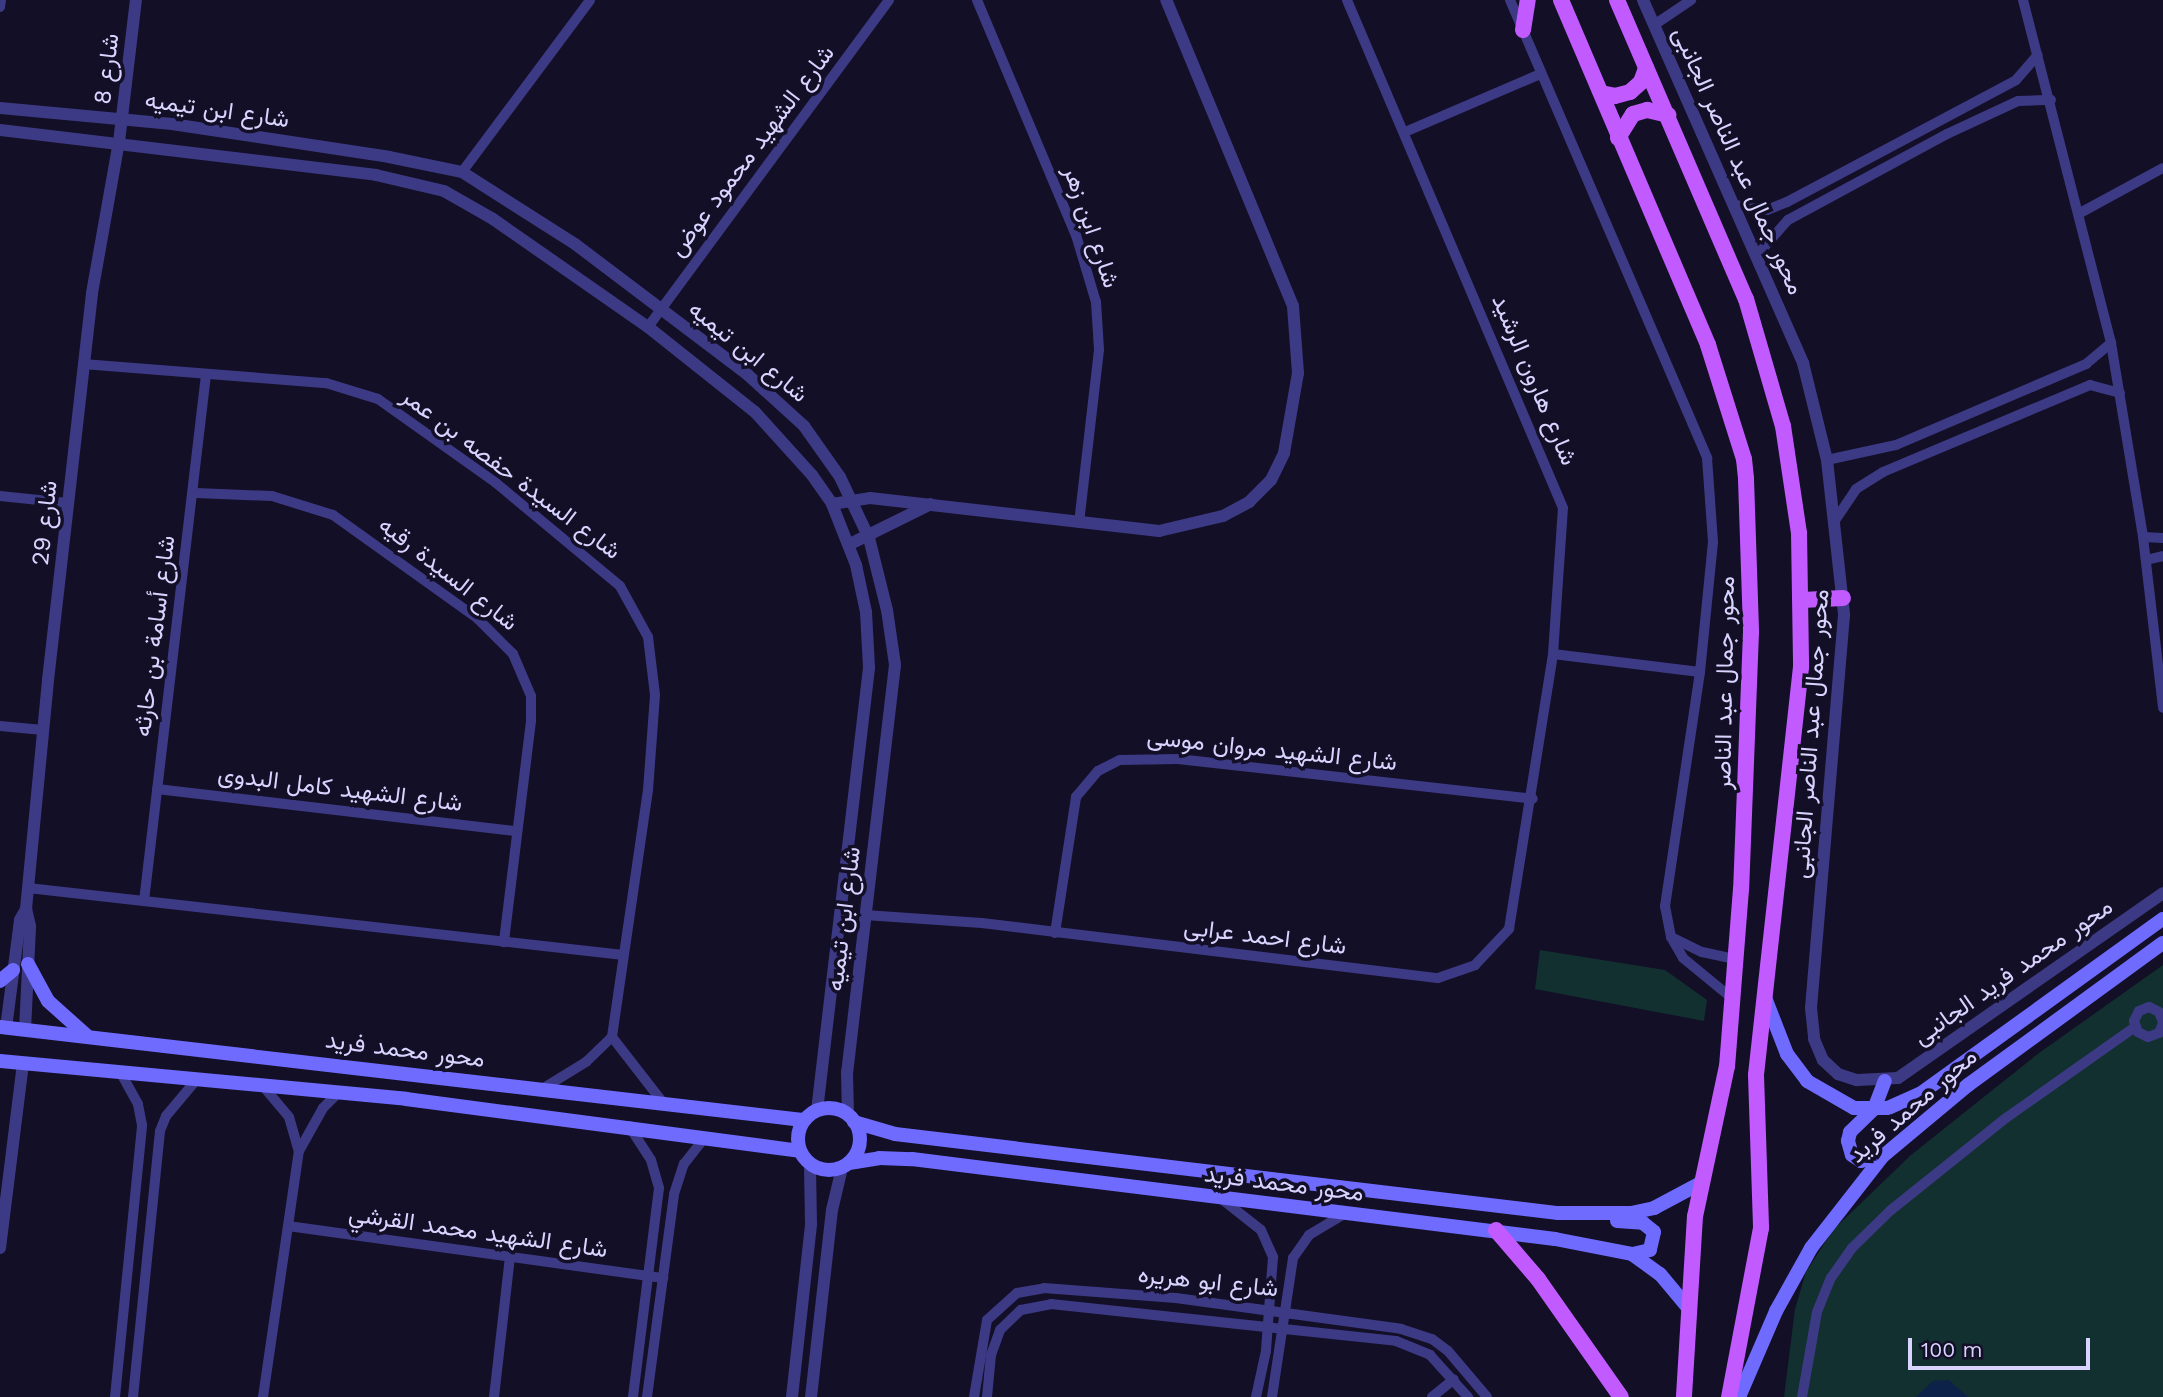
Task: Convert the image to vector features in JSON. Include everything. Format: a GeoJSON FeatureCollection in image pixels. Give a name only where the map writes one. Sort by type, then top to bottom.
{"type":"FeatureCollection","features":[{"type":"Feature","properties":{"kind":"main road"},"geometry":{"type":"LineString","coordinates":[[1523,30],[1528,0]]}},
{"type":"Feature","properties":{"kind":"main road","name":"محور جمال عبد الناصر"},"geometry":{"type":"LineString","coordinates":[[1562,0],[1618,138],[1708,345],[1744,459],[1751,632],[1736,959],[1724,1084],[1699,1184],[1684,1397]]}},
{"type":"Feature","properties":{"kind":"main road"},"geometry":{"type":"LineString","coordinates":[[1617,0],[1731,262],[1767,362],[1792,470],[1802,600],[1801,667],[1756,1075],[1761,1228],[1729,1397]]}},
{"type":"Feature","properties":{"kind":"main road"},"geometry":{"type":"LineString","coordinates":[[1601,93],[1615,96],[1630,92],[1646,68]]}},
{"type":"Feature","properties":{"kind":"main road"},"geometry":{"type":"LineString","coordinates":[[1618,138],[1628,119],[1640,111],[1668,114]]}},
{"type":"Feature","properties":{"kind":"main road"},"geometry":{"type":"LineString","coordinates":[[1802,600],[1843,598]]}},
{"type":"Feature","properties":{"kind":"main road","name":"محور محمد فريد"},"geometry":{"type":"LineString","coordinates":[[1764,993],[1787,1054],[1807,1082],[1838,1102],[1874,1109],[1900,1104],[1920,1094],[2163,919]]}},
{"type":"Feature","properties":{"kind":"main road","name":"محور محمد فريد"},"geometry":{"type":"LineString","coordinates":[[1739,1397],[1776,1311],[1811,1248],[1883,1156],[1968,1085],[2163,943]]}},
{"type":"Feature","properties":{"kind":"main road"},"geometry":{"type":"LineString","coordinates":[[28,964],[57,1012],[90,1038]]}},
{"type":"Feature","properties":{"kind":"main road"},"geometry":{"type":"LineString","coordinates":[[0,981],[13,970]]}},
{"type":"Feature","properties":{"kind":"main road","name":"محور محمد فريد"},"geometry":{"type":"LineString","coordinates":[[3,1027],[803,1120]]}},
{"type":"Feature","properties":{"kind":"main road","name":"محور محمد فريد"},"geometry":{"type":"LineString","coordinates":[[0,1060],[338,1093],[629,1126],[800,1152]]}},
{"type":"Feature","properties":{"kind":"main road"},"geometry":{"type":"LineString","coordinates":[[1883,1156],[1861,1161],[1848,1146],[1850,1132],[1874,1109],[1885,1081]]}},
{"type":"Feature","properties":{"kind":"main road"},"geometry":{"type":"LineString","coordinates":[[833,1108],[851,1118],[860,1139],[845,1166],[825,1171],[810,1164],[800,1152],[797,1141],[803,1120],[817,1110],[833,1108]]}},
{"type":"Feature","properties":{"kind":"main road","name":"محور محمد فريد"},"geometry":{"type":"LineString","coordinates":[[851,1118],[902,1135],[1558,1213],[1605,1213],[1654,1208],[1699,1184]]}},
{"type":"Feature","properties":{"kind":"main road","name":"محور محمد فريد"},"geometry":{"type":"LineString","coordinates":[[845,1166],[879,1158],[912,1160],[1342,1215],[1496,1230],[1632,1254],[1660,1274],[1689,1310]]}},
{"type":"Feature","properties":{"kind":"main road"},"geometry":{"type":"LineString","coordinates":[[1605,1213],[1617,1221],[1652,1228],[1653,1246],[1632,1254]]}},
{"type":"Feature","properties":{"kind":"main road"},"geometry":{"type":"LineString","coordinates":[[1496,1230],[1538,1279],[1621,1397]]}},
{"type":"Feature","properties":{"kind":"street"},"geometry":{"type":"LineString","coordinates":[[0,7],[1,0]]}},
{"type":"Feature","properties":{"kind":"street","name":"شارع 8"},"geometry":{"type":"LineString","coordinates":[[119,142],[136,0]]}},
{"type":"Feature","properties":{"kind":"street"},"geometry":{"type":"LineString","coordinates":[[444,191],[590,0]]}},
{"type":"Feature","properties":{"kind":"street","name":"شارع الشهيد محمود عوض"},"geometry":{"type":"LineString","coordinates":[[648,327],[890,0]]}},
{"type":"Feature","properties":{"kind":"street","name":"شارع ابن زهر"},"geometry":{"type":"LineString","coordinates":[[977,0],[1091,279],[1099,350],[1079,523]]}},
{"type":"Feature","properties":{"kind":"street"},"geometry":{"type":"LineString","coordinates":[[832,504],[851,499],[932,504],[1137,530],[1182,528],[1223,516],[1249,502],[1280,462],[1296,385],[1298,328],[1287,284],[1167,0]]}},
{"type":"Feature","properties":{"kind":"street","name":"شارع هارون الرشيد"},"geometry":{"type":"LineString","coordinates":[[1348,0],[1560,494],[1564,537],[1553,654],[1533,799]]}},
{"type":"Feature","properties":{"kind":"street"},"geometry":{"type":"LineString","coordinates":[[1510,0],[1707,458],[1713,542],[1700,672],[1665,905],[1671,937],[1689,965],[1733,999]]}},
{"type":"Feature","properties":{"kind":"street","name":"محور جمال عبد الناصر الجانبى"},"geometry":{"type":"LineString","coordinates":[[1643,0],[1803,363],[1827,460],[1836,519],[1843,598],[1812,1025],[1818,1051],[1830,1068],[1847,1078],[1885,1081]]}},
{"type":"Feature","properties":{"kind":"street"},"geometry":{"type":"LineString","coordinates":[[1654,25],[1691,0]]}},
{"type":"Feature","properties":{"kind":"street"},"geometry":{"type":"LineString","coordinates":[[2023,0],[2080,213],[2111,343],[2143,537],[2163,708]]}},
{"type":"Feature","properties":{"kind":"street"},"geometry":{"type":"LineString","coordinates":[[1735,205],[1756,210],[1777,207],[1858,167],[2011,82],[2027,71],[2038,55]]}},
{"type":"Feature","properties":{"kind":"street"},"geometry":{"type":"LineString","coordinates":[[1405,132],[1540,74]]}},
{"type":"Feature","properties":{"kind":"street"},"geometry":{"type":"LineString","coordinates":[[2011,82],[2017,88],[2018,101]]}},
{"type":"Feature","properties":{"kind":"street"},"geometry":{"type":"LineString","coordinates":[[1757,255],[1788,220],[2018,101],[2051,100]]}},
{"type":"Feature","properties":{"kind":"street","name":"شارع ابن تيميه"},"geometry":{"type":"LineString","coordinates":[[0,108],[122,118],[458,171],[485,185],[661,308],[748,375],[804,426],[851,499],[869,538],[887,610],[895,665],[847,1072],[851,1118]]}},
{"type":"Feature","properties":{"kind":"street","name":"شارع ابن تيميه"},"geometry":{"type":"LineString","coordinates":[[0,131],[119,142],[376,175],[444,191],[473,206],[648,327],[755,412],[832,504],[850,544],[866,612],[867,711],[817,1110]]}},
{"type":"Feature","properties":{"kind":"street","name":"شارع 29"},"geometry":{"type":"LineString","coordinates":[[25,1030],[28,964],[26,909],[43,730],[83,364],[119,142]]}},
{"type":"Feature","properties":{"kind":"street"},"geometry":{"type":"LineString","coordinates":[[1858,167],[1865,180]]}},
{"type":"Feature","properties":{"kind":"street"},"geometry":{"type":"LineString","coordinates":[[2080,213],[2163,168]]}},
{"type":"Feature","properties":{"kind":"street"},"geometry":{"type":"LineString","coordinates":[[473,206],[485,185]]}},
{"type":"Feature","properties":{"kind":"street"},"geometry":{"type":"LineString","coordinates":[[1827,460],[1896,445],[2086,364],[2111,343]]}},
{"type":"Feature","properties":{"kind":"street","name":"شارع السيدة حفصه بن عمر"},"geometry":{"type":"LineString","coordinates":[[83,364],[326,383],[378,399],[496,483],[620,586],[648,637],[655,695],[648,790],[612,1037]]}},
{"type":"Feature","properties":{"kind":"street"},"geometry":{"type":"LineString","coordinates":[[2086,364],[2090,385]]}},
{"type":"Feature","properties":{"kind":"street","name":"شارع أسامة بن حارثه"},"geometry":{"type":"LineString","coordinates":[[144,901],[196,493],[206,375]]}},
{"type":"Feature","properties":{"kind":"street"},"geometry":{"type":"LineString","coordinates":[[1836,519],[1864,482],[1904,464],[2090,385],[2120,393]]}},
{"type":"Feature","properties":{"kind":"street"},"geometry":{"type":"LineString","coordinates":[[1896,445],[1904,464]]}},
{"type":"Feature","properties":{"kind":"street","name":"شارع السيدة رقيه"},"geometry":{"type":"LineString","coordinates":[[196,493],[272,496],[333,515],[498,635],[513,654],[531,696],[504,942]]}},
{"type":"Feature","properties":{"kind":"street"},"geometry":{"type":"LineString","coordinates":[[0,496],[68,503]]}},
{"type":"Feature","properties":{"kind":"street"},"geometry":{"type":"LineString","coordinates":[[850,544],[869,538],[932,504]]}},
{"type":"Feature","properties":{"kind":"street"},"geometry":{"type":"LineString","coordinates":[[2143,537],[2163,538]]}},
{"type":"Feature","properties":{"kind":"street"},"geometry":{"type":"LineString","coordinates":[[2146,560],[2163,556]]}},
{"type":"Feature","properties":{"kind":"street"},"geometry":{"type":"LineString","coordinates":[[1553,654],[1700,672]]}},
{"type":"Feature","properties":{"kind":"street"},"geometry":{"type":"LineString","coordinates":[[0,726],[43,730]]}},
{"type":"Feature","properties":{"kind":"street","name":"شارع الشهيد مروان موسى"},"geometry":{"type":"LineString","coordinates":[[1055,933],[1076,797],[1098,771],[1120,760],[1178,759],[1533,799]]}},
{"type":"Feature","properties":{"kind":"street","name":"شارع الشهيد كامل البدوى"},"geometry":{"type":"LineString","coordinates":[[157,789],[517,831]]}},
{"type":"Feature","properties":{"kind":"street","name":"شارع احمد عرابى"},"geometry":{"type":"LineString","coordinates":[[865,915],[944,919],[1374,972],[1453,976],[1484,958],[1509,929],[1533,799]]}},
{"type":"Feature","properties":{"kind":"street"},"geometry":{"type":"LineString","coordinates":[[29,888],[622,955]]}},
{"type":"Feature","properties":{"kind":"street","name":"محور محمد فريد الجانبى"},"geometry":{"type":"LineString","coordinates":[[1885,1081],[1909,1072],[2163,892]]}},
{"type":"Feature","properties":{"kind":"street","name":"شارع 29"},"geometry":{"type":"LineString","coordinates":[[3,1027],[20,920],[26,909]]}},
{"type":"Feature","properties":{"kind":"street"},"geometry":{"type":"LineString","coordinates":[[1671,937],[1702,952],[1736,959]]}},
{"type":"Feature","properties":{"kind":"street"},"geometry":{"type":"LineString","coordinates":[[1802,1397],[1817,1312],[1831,1278],[1853,1248],[1898,1204],[1996,1126],[2135,1027],[2139,1011],[2159,1006],[2163,1023],[2154,1036]]}},
{"type":"Feature","properties":{"kind":"street"},"geometry":{"type":"LineString","coordinates":[[2135,1027],[2143,1035],[2154,1036],[2163,1045]]}},
{"type":"Feature","properties":{"kind":"street"},"geometry":{"type":"LineString","coordinates":[[540,1090],[579,1067],[612,1037],[664,1105]]}},
{"type":"Feature","properties":{"kind":"street"},"geometry":{"type":"LineString","coordinates":[[0,1248],[23,1063]]}},
{"type":"Feature","properties":{"kind":"street"},"geometry":{"type":"LineString","coordinates":[[115,1397],[141,1144],[138,1104],[120,1072]]}},
{"type":"Feature","properties":{"kind":"street"},"geometry":{"type":"LineString","coordinates":[[133,1397],[159,1146],[166,1115],[197,1079]]}},
{"type":"Feature","properties":{"kind":"street"},"geometry":{"type":"LineString","coordinates":[[263,1086],[289,1117],[299,1151]]}},
{"type":"Feature","properties":{"kind":"street"},"geometry":{"type":"LineString","coordinates":[[263,1397],[299,1151],[323,1108],[338,1093]]}},
{"type":"Feature","properties":{"kind":"street"},"geometry":{"type":"LineString","coordinates":[[629,1126],[651,1160],[659,1188],[633,1397]]}},
{"type":"Feature","properties":{"kind":"street"},"geometry":{"type":"LineString","coordinates":[[648,1397],[678,1179],[705,1137]]}},
{"type":"Feature","properties":{"kind":"street"},"geometry":{"type":"LineString","coordinates":[[141,1144],[159,1146]]}},
{"type":"Feature","properties":{"kind":"street"},"geometry":{"type":"LineString","coordinates":[[792,1397],[811,1224],[810,1164]]}},
{"type":"Feature","properties":{"kind":"street"},"geometry":{"type":"LineString","coordinates":[[811,1397],[832,1209],[845,1166]]}},
{"type":"Feature","properties":{"kind":"street"},"geometry":{"type":"LineString","coordinates":[[1223,1200],[1254,1223],[1271,1247],[1270,1309],[1256,1397]]}},
{"type":"Feature","properties":{"kind":"street"},"geometry":{"type":"LineString","coordinates":[[1272,1397],[1290,1267],[1297,1250],[1316,1230],[1342,1215]]}},
{"type":"Feature","properties":{"kind":"street","name":"شارع الشهيد محمد القرشي"},"geometry":{"type":"LineString","coordinates":[[288,1226],[663,1278]]}},
{"type":"Feature","properties":{"kind":"street"},"geometry":{"type":"LineString","coordinates":[[494,1397],[510,1257]]}},
{"type":"Feature","properties":{"kind":"street","name":"شارع ابو هريره"},"geometry":{"type":"LineString","coordinates":[[974,1397],[987,1320],[1005,1300],[1030,1289],[1270,1309],[1401,1329],[1432,1339],[1459,1361],[1487,1397]]}},
{"type":"Feature","properties":{"kind":"street","name":"شارع ابو هريره"},"geometry":{"type":"LineString","coordinates":[[987,1397],[991,1355],[1000,1330],[1010,1317],[1036,1305],[1068,1304],[1407,1343],[1430,1355],[1468,1397]]}},
{"type":"Feature","properties":{"kind":"street"},"geometry":{"type":"LineString","coordinates":[[1432,1397],[1454,1379]]}},
{"type":"Feature","properties":{"kind":"green space"},"geometry":{"type":"Polygon","coordinates":[[[1540,950],[1665,970],[1707,1000],[1704,1021],[1535,989],[1540,950]]]}},
{"type":"Feature","properties":{"kind":"green space"},"geometry":{"type":"Polygon","coordinates":[[[2163,965],[2163,1397],[1784,1397],[1795,1309],[1806,1272],[1833,1230],[1911,1155],[2039,1053],[2163,965]]]}},
{"type":"Feature","properties":{"kind":"water"},"geometry":{"type":"Polygon","coordinates":[[[1949,1380],[1968,1397],[1916,1397],[1933,1381],[1949,1380]]]}}]}
